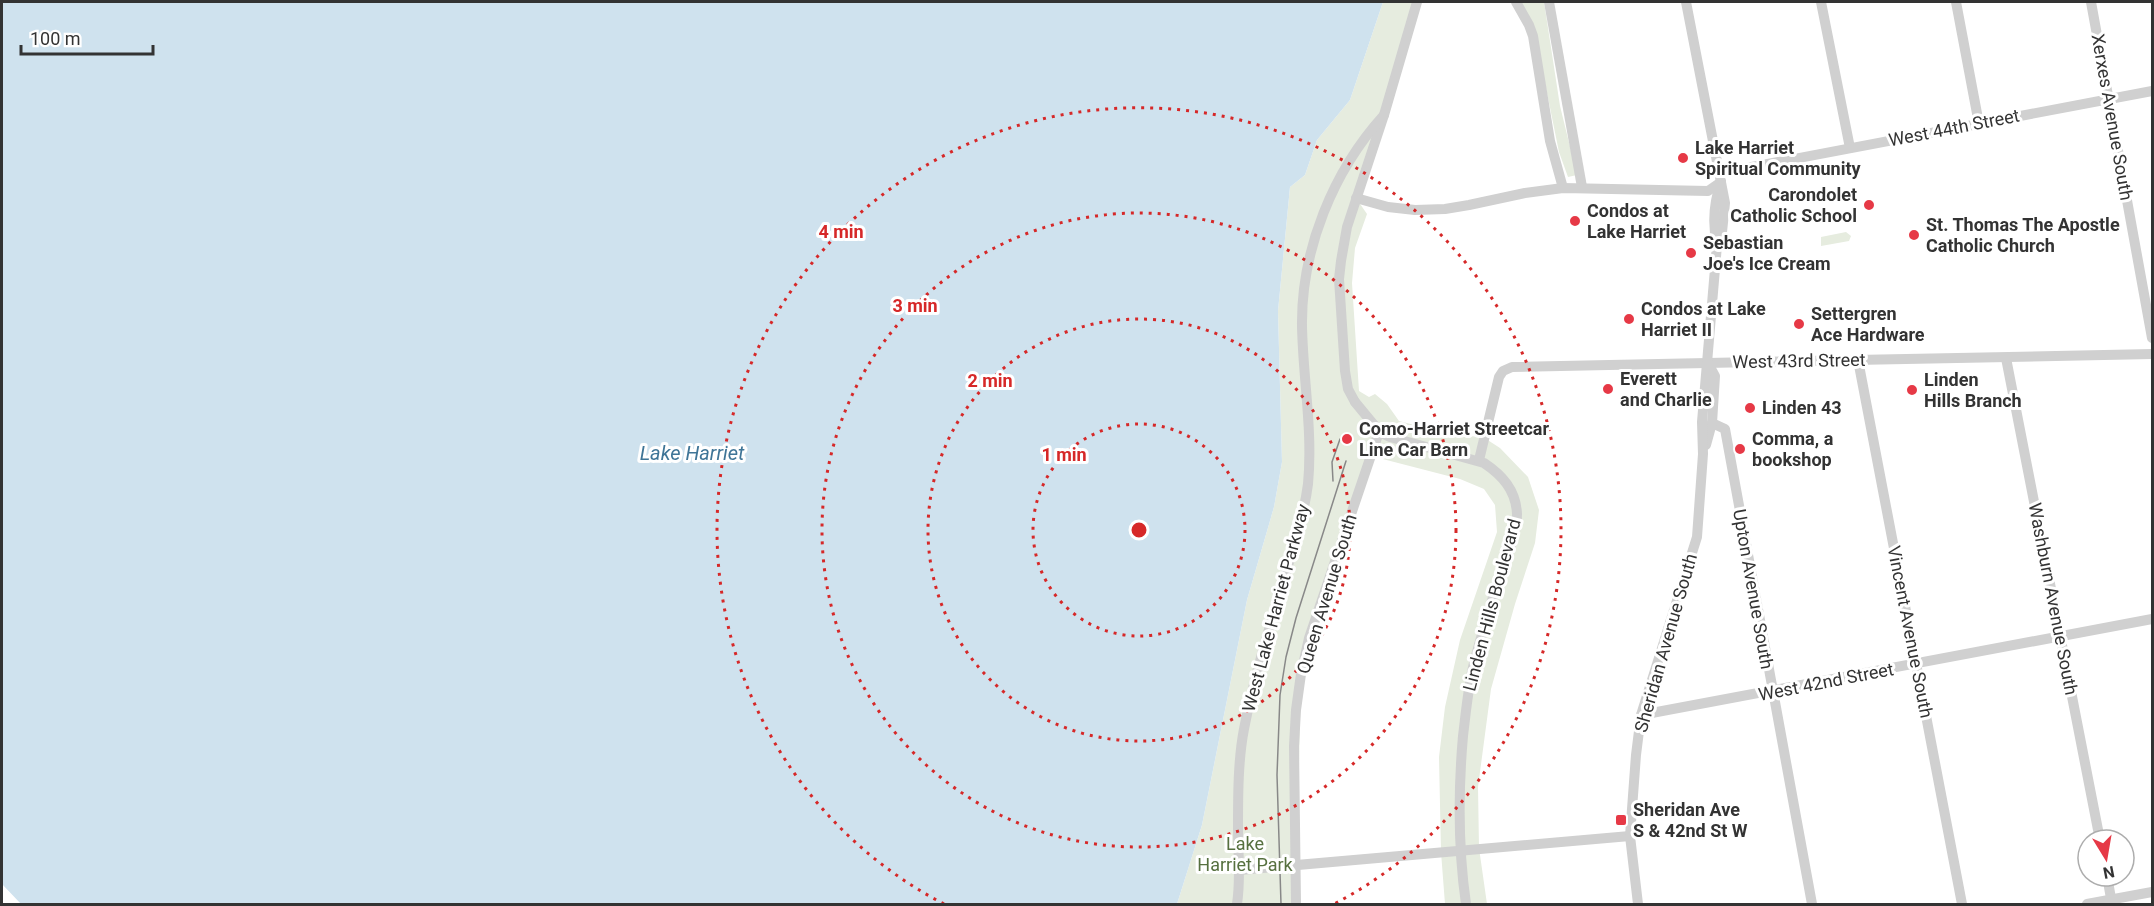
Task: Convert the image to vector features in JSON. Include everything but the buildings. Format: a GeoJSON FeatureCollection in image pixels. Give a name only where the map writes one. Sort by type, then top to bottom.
{"type":"FeatureCollection","features":[{"type":"Feature","properties":{"kind":"street","name":"West Lake Harriet Parkway"},"geometry":{"type":"LineString","coordinates":[[1376,429],[1355,402],[1346,380],[1339,279],[1347,227],[1384,115],[1417,2]]}},
{"type":"Feature","properties":{"kind":"street"},"geometry":{"type":"LineString","coordinates":[[1516,2],[1533,36],[1550,141],[1563,188]]}},
{"type":"Feature","properties":{"kind":"street"},"geometry":{"type":"LineString","coordinates":[[1549,2],[1582,187]]}},
{"type":"Feature","properties":{"kind":"street"},"geometry":{"type":"LineString","coordinates":[[1686,2],[1720,177],[1715,200],[1714,233],[1717,245],[1708,363]]}},
{"type":"Feature","properties":{"kind":"street"},"geometry":{"type":"LineString","coordinates":[[1821,2],[1850,148]]}},
{"type":"Feature","properties":{"kind":"street"},"geometry":{"type":"LineString","coordinates":[[1956,2],[1979,124]]}},
{"type":"Feature","properties":{"kind":"street","name":"Xerxes Avenue South"},"geometry":{"type":"LineString","coordinates":[[2091,2],[2152,338]]}},
{"type":"Feature","properties":{"kind":"street","name":"West 44th Street"},"geometry":{"type":"LineString","coordinates":[[1356,198],[1388,207],[1415,210],[1445,209],[1563,188],[1708,191],[1720,177],[1850,148],[2152,91]]}},
{"type":"Feature","properties":{"kind":"street","name":"West Lake Harriet Parkway"},"geometry":{"type":"LineString","coordinates":[[1237,904],[1240,870],[1238,828],[1243,733],[1251,693],[1302,516],[1308,485],[1310,437],[1302,324],[1311,257],[1330,195],[1367,134],[1384,115]]}},
{"type":"Feature","properties":{"kind":"street","name":"West 43rd Street"},"geometry":{"type":"LineString","coordinates":[[1479,460],[1498,377],[1503,371],[1512,367],[2152,354]]}},
{"type":"Feature","properties":{"kind":"street","name":"Washburn Avenue South"},"geometry":{"type":"LineString","coordinates":[[2006,358],[2098,828]]}},
{"type":"Feature","properties":{"kind":"street","name":"Vincent Avenue South"},"geometry":{"type":"LineString","coordinates":[[1858,360],[1962,904]]}},
{"type":"Feature","properties":{"kind":"street","name":"Sheridan Avenue South"},"geometry":{"type":"LineString","coordinates":[[1703,454],[1712,423],[1715,376],[1708,363]]}},
{"type":"Feature","properties":{"kind":"street","name":"Sheridan Avenue South"},"geometry":{"type":"LineString","coordinates":[[1638,904],[1630,836],[1641,715],[1697,537],[1703,454],[1702,422],[1708,363]]}},
{"type":"Feature","properties":{"kind":"street","name":"Upton Avenue South"},"geometry":{"type":"LineString","coordinates":[[1712,423],[1725,429],[1812,904]]}},
{"type":"Feature","properties":{"kind":"street","name":"Linden Hills Boulevard"},"geometry":{"type":"LineString","coordinates":[[1376,429],[1390,437],[1479,460],[1497,471],[1507,483],[1514,497],[1517,513],[1514,536],[1497,584],[1473,667],[1466,708],[1459,789],[1460,850],[1466,904]]}},
{"type":"Feature","properties":{"kind":"street","name":"Queen Avenue South"},"geometry":{"type":"LineString","coordinates":[[1296,904],[1294,746],[1301,674],[1309,638],[1376,429]]}},
{"type":"Feature","properties":{"kind":"street","name":"West 42nd Street"},"geometry":{"type":"LineString","coordinates":[[1641,715],[2152,620]]}},
{"type":"Feature","properties":{"kind":"street"},"geometry":{"type":"LineString","coordinates":[[1240,870],[1630,836]]}},
{"type":"Feature","properties":{"kind":"street"},"geometry":{"type":"LineString","coordinates":[[2087,904],[2112,902],[2152,892]]}},
{"type":"Feature","properties":{"kind":"green space","name":"Lake Harriet Park"},"geometry":{"type":"Polygon","coordinates":[[[1383,2],[1417,2],[1356,198],[1367,214],[1355,248],[1352,283],[1359,391],[1369,397],[1375,394],[1387,404],[1399,421],[1453,435],[1483,437],[1500,448],[1528,477],[1539,510],[1535,543],[1491,689],[1478,787],[1479,848],[1487,904],[1445,904],[1441,852],[1439,757],[1445,707],[1460,640],[1497,532],[1495,505],[1484,489],[1460,479],[1371,456],[1301,674],[1296,904],[1177,904],[1202,825],[1247,600],[1274,507],[1282,462],[1278,311],[1290,187],[1305,175],[1317,140],[1350,100],[1383,2]]]}},
{"type":"Feature","properties":{"kind":"green space"},"geometry":{"type":"Polygon","coordinates":[[[1521,2],[1544,2],[1560,106],[1577,175],[1568,177],[1559,152],[1533,24],[1521,2]]]}},
{"type":"Feature","properties":{"kind":"green space"},"geometry":{"type":"Polygon","coordinates":[[[1846,232],[1851,236],[1849,241],[1821,246],[1821,237],[1846,232]]]}},
{"type":"Feature","properties":{"kind":"water","name":"Lake Harriet"},"geometry":{"type":"Polygon","coordinates":[[[2,2],[1383,2],[1350,100],[1317,140],[1305,175],[1290,187],[1278,311],[1282,462],[1274,507],[1247,600],[1202,825],[1177,904],[21,904],[2,884],[2,2]]]}},
{"type":"Feature","properties":{"kind":"tram line"},"geometry":{"type":"LineString","coordinates":[[1333,481],[1332,462],[1340,439]]}},
{"type":"Feature","properties":{"kind":"tram line"},"geometry":{"type":"LineString","coordinates":[[1281,904],[1277,775],[1280,695],[1286,657],[1296,618],[1346,461]]}},
{"type":"Feature","properties":{"kind":"place","name":"Lake Harriet Spiritual Community"},"geometry":{"type":"Point","coordinates":[1683,158]}},
{"type":"Feature","properties":{"kind":"place","name":"Carondolet Catholic School"},"geometry":{"type":"Point","coordinates":[1869,205]}},
{"type":"Feature","properties":{"kind":"place","name":"Condos at Lake Harriet"},"geometry":{"type":"Point","coordinates":[1575,221]}},
{"type":"Feature","properties":{"kind":"place","name":"St. Thomas The Apostle Catholic Church"},"geometry":{"type":"Point","coordinates":[1914,235]}},
{"type":"Feature","properties":{"kind":"place","name":"Sebastian Joe's Ice Cream"},"geometry":{"type":"Point","coordinates":[1691,253]}},
{"type":"Feature","properties":{"kind":"place","name":"Condos at Lake Harriet II"},"geometry":{"type":"Point","coordinates":[1629,319]}},
{"type":"Feature","properties":{"kind":"place","name":"Settergren Ace Hardware"},"geometry":{"type":"Point","coordinates":[1799,324]}},
{"type":"Feature","properties":{"kind":"place","name":"Everett and Charlie"},"geometry":{"type":"Point","coordinates":[1608,389]}},
{"type":"Feature","properties":{"kind":"place","name":"Linden Hills Branch"},"geometry":{"type":"Point","coordinates":[1912,390]}},
{"type":"Feature","properties":{"kind":"place","name":"Linden 43"},"geometry":{"type":"Point","coordinates":[1750,408]}},
{"type":"Feature","properties":{"kind":"place","name":"Como-Harriet Streetcar Line Car Barn"},"geometry":{"type":"Point","coordinates":[1347,439]}},
{"type":"Feature","properties":{"kind":"place","name":"Comma, a bookshop"},"geometry":{"type":"Point","coordinates":[1740,449]}},
{"type":"Feature","properties":{"kind":"place","name":"Sheridan Ave S & 42nd St W"},"geometry":{"type":"Point","coordinates":[1621,820]}}]}
